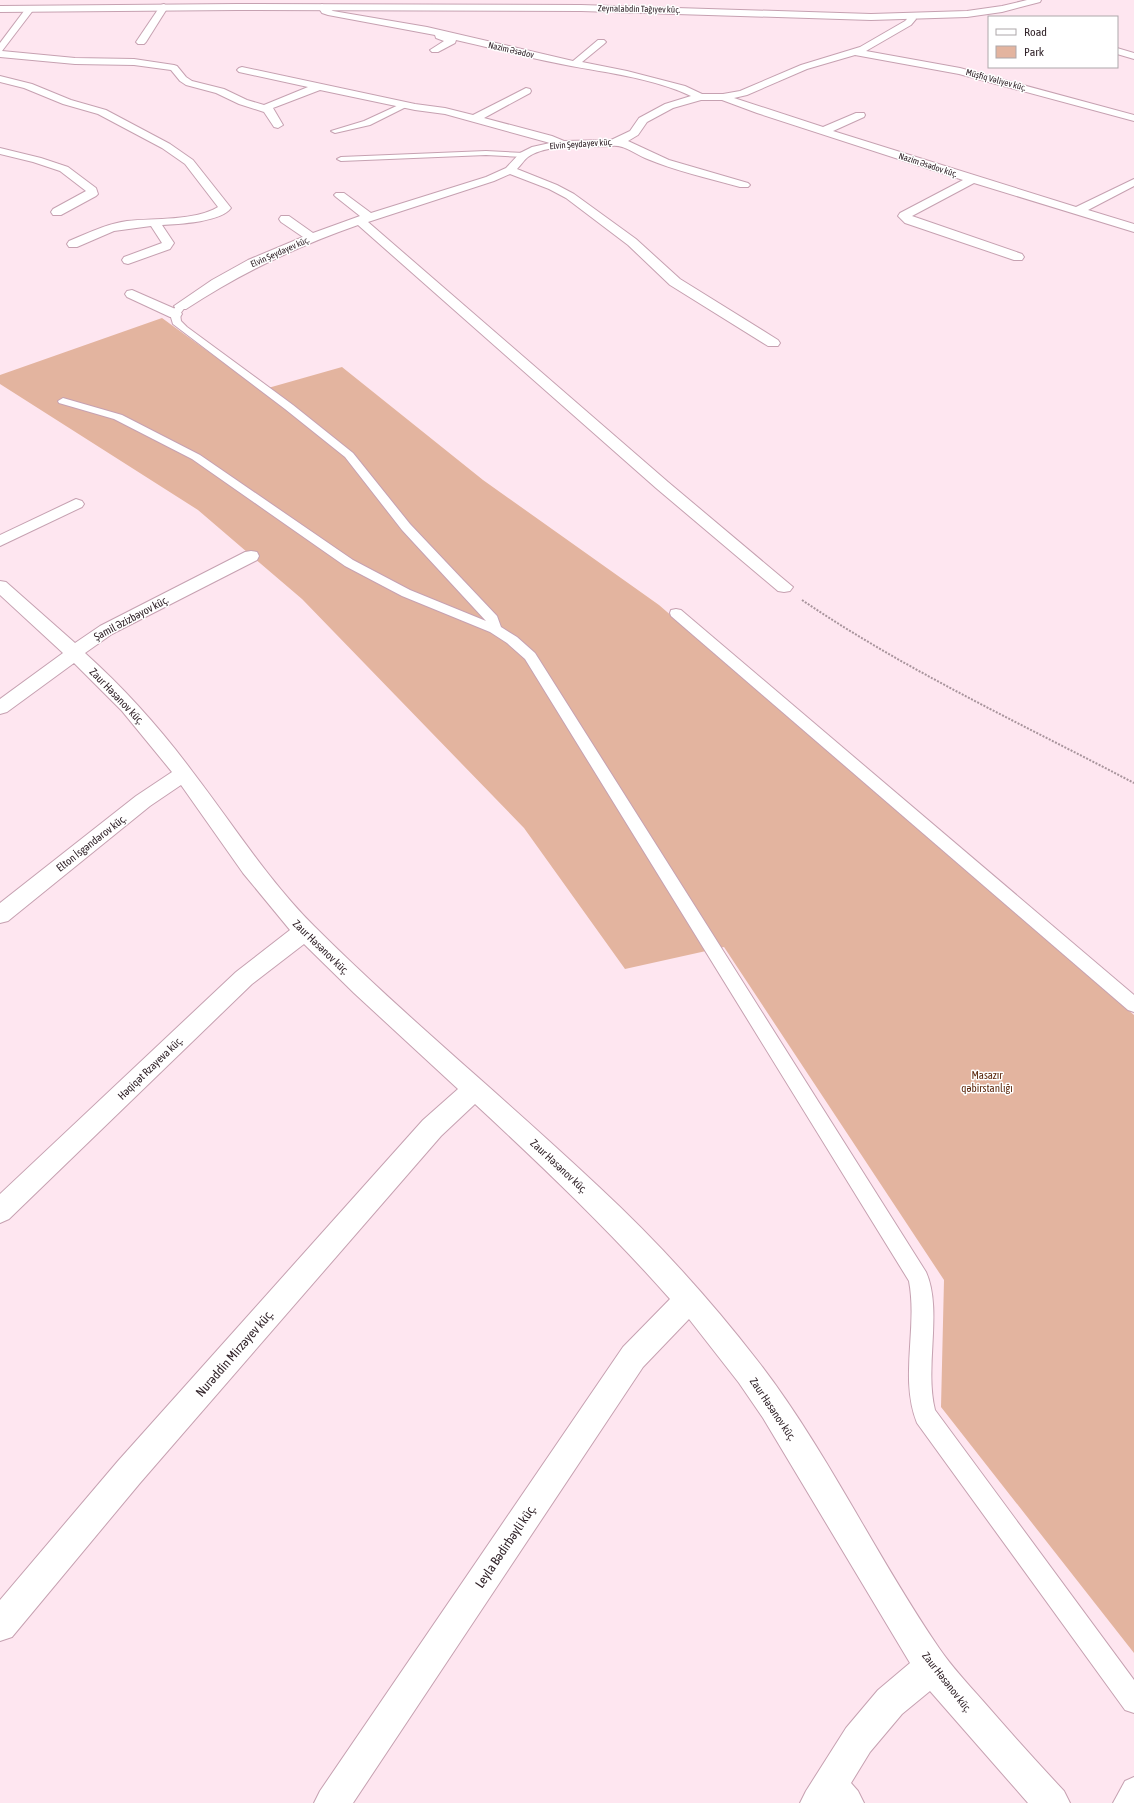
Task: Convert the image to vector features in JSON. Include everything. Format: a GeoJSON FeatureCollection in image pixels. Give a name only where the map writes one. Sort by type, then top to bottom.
{"type":"FeatureCollection","features":[{"type":"Feature","properties":{"kind":"street","name":"Zeynalabdin Tağıyev küç."},"geometry":{"type":"LineString","coordinates":[[0,9],[322,7],[660,10],[856,16],[911,16],[967,14],[1002,9],[1037,0]]}},
{"type":"Feature","properties":{"kind":"street"},"geometry":{"type":"LineString","coordinates":[[141,42],[164,7]]}},
{"type":"Feature","properties":{"kind":"street","name":"Nazim Əsədov"},"geometry":{"type":"LineString","coordinates":[[322,7],[325,11],[331,13],[427,30],[489,45],[627,74],[681,88],[700,97]]}},
{"type":"Feature","properties":{"kind":"street"},"geometry":{"type":"LineString","coordinates":[[0,49],[30,9]]}},
{"type":"Feature","properties":{"kind":"street"},"geometry":{"type":"LineString","coordinates":[[1002,9],[1011,15]]}},
{"type":"Feature","properties":{"kind":"street","name":"Elvin Şeydayev küç."},"geometry":{"type":"LineString","coordinates":[[178,310],[245,268],[312,237],[490,179],[510,170],[524,155],[536,149],[562,144],[610,143],[620,141],[634,133],[644,120],[656,112],[684,101],[700,97],[719,100],[743,93],[804,67],[856,52],[908,23],[912,19],[911,16]]}},
{"type":"Feature","properties":{"kind":"street"},"geometry":{"type":"LineString","coordinates":[[427,30],[433,35],[452,41],[435,50]]}},
{"type":"Feature","properties":{"kind":"street"},"geometry":{"type":"LineString","coordinates":[[576,63],[600,42]]}},
{"type":"Feature","properties":{"kind":"street"},"geometry":{"type":"LineString","coordinates":[[1118,51],[1134,56]]}},
{"type":"Feature","properties":{"kind":"street","name":"Müşfiq Vəliyev küç."},"geometry":{"type":"LineString","coordinates":[[856,52],[960,70],[1134,118]]}},
{"type":"Feature","properties":{"kind":"street"},"geometry":{"type":"LineString","coordinates":[[0,54],[75,61],[134,62],[174,68],[183,79],[189,83],[227,94],[243,102],[269,110],[271,116],[278,125]]}},
{"type":"Feature","properties":{"kind":"street"},"geometry":{"type":"LineString","coordinates":[[242,70],[406,105],[445,111],[548,138],[562,144]]}},
{"type":"Feature","properties":{"kind":"street"},"geometry":{"type":"LineString","coordinates":[[615,80],[627,74]]}},
{"type":"Feature","properties":{"kind":"street"},"geometry":{"type":"LineString","coordinates":[[0,79],[15,82],[67,102],[102,112],[166,146],[189,162],[225,208],[222,211],[207,215],[155,223],[115,227],[73,244]]}},
{"type":"Feature","properties":{"kind":"street"},"geometry":{"type":"LineString","coordinates":[[265,108],[320,86]]}},
{"type":"Feature","properties":{"kind":"street"},"geometry":{"type":"LineString","coordinates":[[474,119],[526,90]]}},
{"type":"Feature","properties":{"kind":"street","name":"Nazim Əsədov küç."},"geometry":{"type":"LineString","coordinates":[[719,100],[761,111],[973,179],[1134,228]]}},
{"type":"Feature","properties":{"kind":"street"},"geometry":{"type":"LineString","coordinates":[[823,131],[860,115]]}},
{"type":"Feature","properties":{"kind":"street"},"geometry":{"type":"LineString","coordinates":[[620,141],[632,148],[664,161],[744,185]]}},
{"type":"Feature","properties":{"kind":"street"},"geometry":{"type":"LineString","coordinates":[[0,151],[37,160],[64,170],[92,190],[92,194],[57,212]]}},
{"type":"Feature","properties":{"kind":"street"},"geometry":{"type":"LineString","coordinates":[[510,170],[553,187],[570,196],[632,242],[675,282],[773,343]]}},
{"type":"Feature","properties":{"kind":"street"},"geometry":{"type":"LineString","coordinates":[[973,179],[904,216],[909,220],[1018,257]]}},
{"type":"Feature","properties":{"kind":"street"},"geometry":{"type":"LineString","coordinates":[[1076,211],[1134,182]]}},
{"type":"Feature","properties":{"kind":"street"},"geometry":{"type":"LineString","coordinates":[[340,195],[365,220],[662,485],[784,588]]}},
{"type":"Feature","properties":{"kind":"street"},"geometry":{"type":"LineString","coordinates":[[285,219],[312,237]]}},
{"type":"Feature","properties":{"kind":"street"},"geometry":{"type":"LineString","coordinates":[[128,260],[166,246],[168,243],[155,223]]}},
{"type":"Feature","properties":{"kind":"street"},"geometry":{"type":"LineString","coordinates":[[132,294],[178,310]]}},
{"type":"Feature","properties":{"kind":"street"},"geometry":{"type":"LineString","coordinates":[[0,541],[76,504]]}},
{"type":"Feature","properties":{"kind":"street","name":"Şamil Əzizbəyov küç."},"geometry":{"type":"LineString","coordinates":[[0,708],[54,670],[86,643],[106,630],[251,556]]}},
{"type":"Feature","properties":{"kind":"street","name":"Zaur Həsənov küç."},"geometry":{"type":"LineString","coordinates":[[0,586],[98,674],[143,722],[184,774],[285,910],[305,931],[382,1005],[476,1089],[594,1199],[689,1299],[748,1372],[793,1438],[893,1607],[932,1667],[1008,1757],[1052,1803]]}},
{"type":"Feature","properties":{"kind":"street","name":"Elton İsgəndərov küç."},"geometry":{"type":"LineString","coordinates":[[0,915],[143,801],[184,774]]}},
{"type":"Feature","properties":{"kind":"street","name":"Həqiqət Rzayeva küç."},"geometry":{"type":"LineString","coordinates":[[0,1211],[244,978],[273,954],[305,931]]}},
{"type":"Feature","properties":{"kind":"street","name":"Nurəddin Mirzəyev küç."},"geometry":{"type":"LineString","coordinates":[[0,1625],[129,1472],[432,1128],[476,1089]]}},
{"type":"Feature","properties":{"kind":"street","name":"Leyla Bədirbəyli küç."},"geometry":{"type":"LineString","coordinates":[[332,1803],[633,1356],[689,1299]]}},
{"type":"Feature","properties":{"kind":"street"},"geometry":{"type":"LineString","coordinates":[[831,1797],[858,1740],[890,1702],[932,1667]]}},
{"type":"Feature","properties":{"kind":"lane"},"geometry":{"type":"LineString","coordinates":[[335,131],[366,123],[406,105]]}},
{"type":"Feature","properties":{"kind":"lane"},"geometry":{"type":"LineString","coordinates":[[341,159],[486,153],[524,155]]}},
{"type":"Feature","properties":{"kind":"lane"},"geometry":{"type":"LineString","coordinates":[[178,310],[176,322],[184,329],[289,407],[349,455],[406,527],[492,618],[495,629]]}},
{"type":"Feature","properties":{"kind":"lane"},"geometry":{"type":"LineString","coordinates":[[63,400],[118,417],[196,457],[349,563],[406,593],[495,629],[512,640],[530,656],[919,1279],[922,1300],[919,1382],[920,1400],[925,1415],[1134,1701]]}},
{"type":"Feature","properties":{"kind":"lane"},"geometry":{"type":"LineString","coordinates":[[676,613],[1134,1006]]}},
{"type":"Feature","properties":{"kind":"lane"},"geometry":{"type":"LineString","coordinates":[[1126,1803],[1134,1790]]}},
{"type":"Feature","properties":{"kind":"path"},"geometry":{"type":"LineString","coordinates":[[784,588],[840,627],[896,660],[1134,783]]}},
{"type":"Feature","properties":{"kind":"green space","name":"Masazır qəbirstanlığı"},"geometry":{"type":"Polygon","coordinates":[[[162,318],[261,390],[342,367],[483,480],[659,605],[1134,1015],[1134,1653],[941,1407],[944,1280],[724,947],[625,969],[524,828],[302,599],[198,510],[0,384],[0,375],[162,318]]]}}]}
